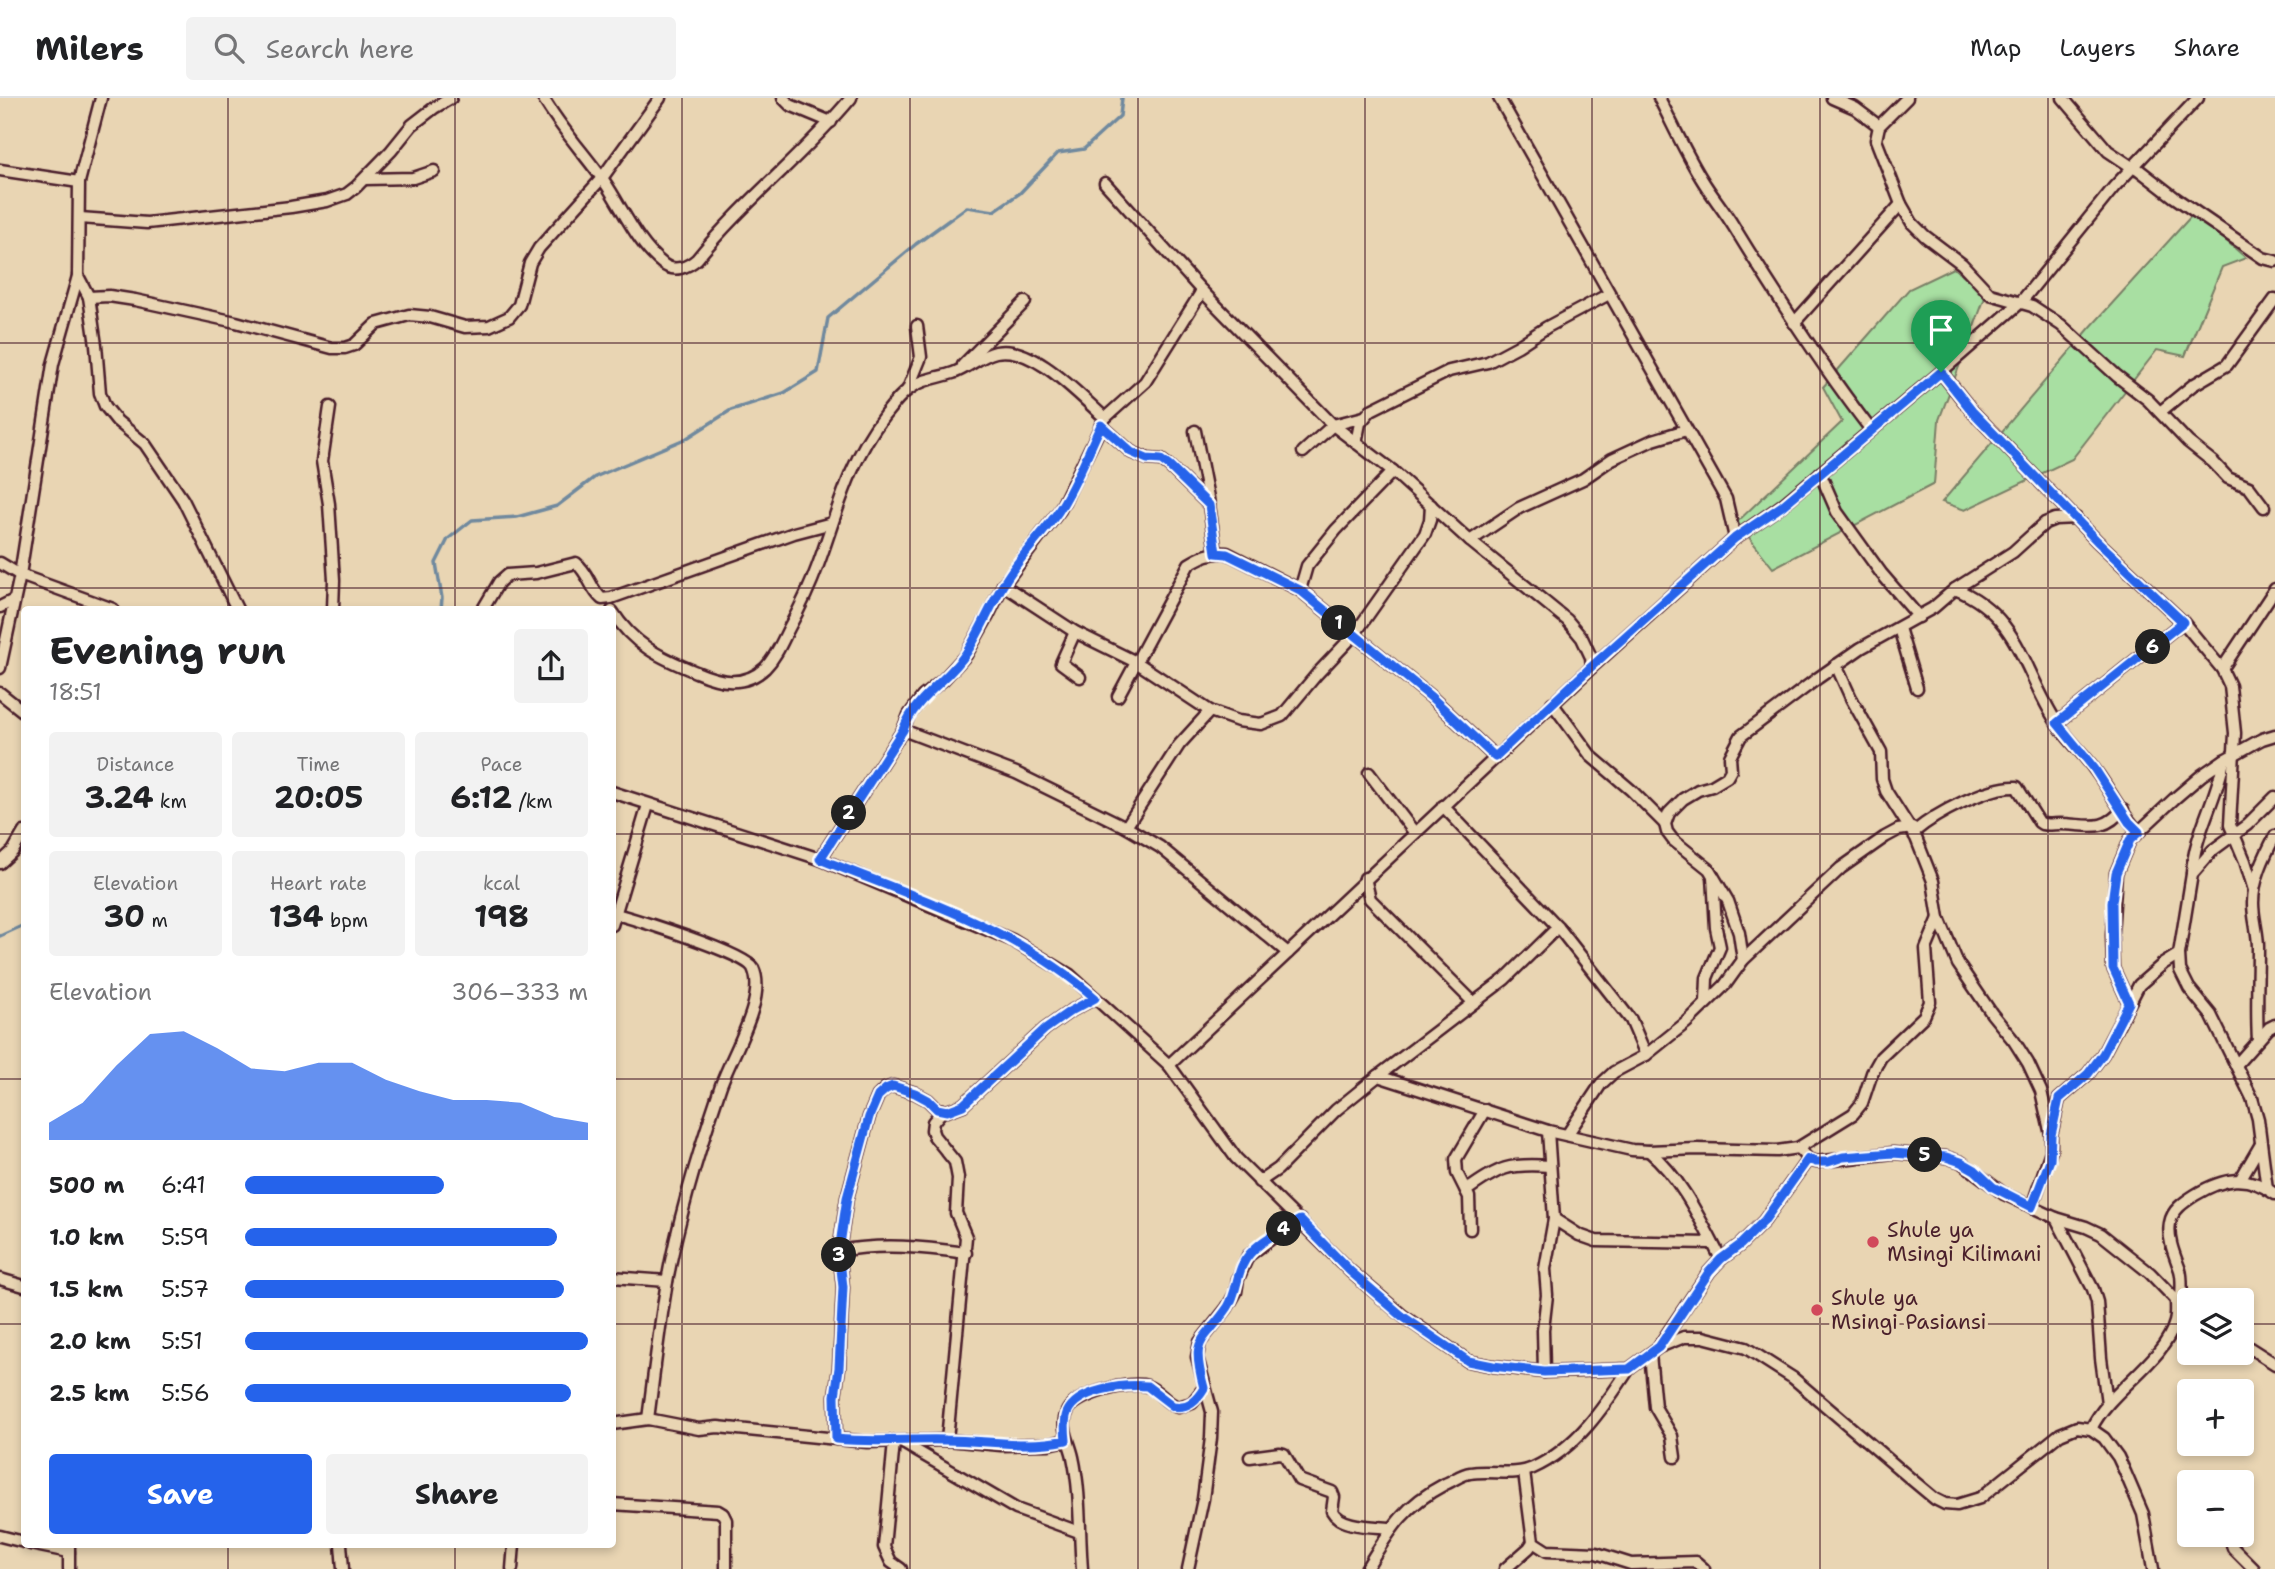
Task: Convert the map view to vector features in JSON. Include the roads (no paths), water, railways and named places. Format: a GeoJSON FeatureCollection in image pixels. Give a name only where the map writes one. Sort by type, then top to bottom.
{"type":"FeatureCollection","features":[{"type":"Feature","properties":{"kind":"street"},"geometry":{"type":"LineString","coordinates":[[0,668],[20,575],[53,365],[78,276],[79,182],[101,98]]}},
{"type":"Feature","properties":{"kind":"street"},"geometry":{"type":"LineString","coordinates":[[80,218],[147,223],[327,201],[347,194],[365,179],[421,117],[451,98]]}},
{"type":"Feature","properties":{"kind":"street"},"geometry":{"type":"LineString","coordinates":[[543,98],[568,137],[602,178],[644,243],[664,265],[675,269],[690,265],[697,259],[741,209],[831,122],[851,98]]}},
{"type":"Feature","properties":{"kind":"street"},"geometry":{"type":"LineString","coordinates":[[89,297],[109,296],[135,300],[236,322],[332,348],[354,345],[376,324],[409,315],[430,317],[465,327],[489,326],[504,321],[516,310],[530,263],[539,248],[602,178],[660,98]]}},
{"type":"Feature","properties":{"kind":"street"},"geometry":{"type":"LineString","coordinates":[[783,98],[790,105],[831,122]]}},
{"type":"Feature","properties":{"kind":"street"},"geometry":{"type":"LineString","coordinates":[[1659,98],[1702,181],[1836,386],[1871,430]]}},
{"type":"Feature","properties":{"kind":"street"},"geometry":{"type":"LineString","coordinates":[[1832,98],[1855,108],[1879,126]]}},
{"type":"Feature","properties":{"kind":"street"},"geometry":{"type":"LineString","coordinates":[[1907,98],[1879,126],[1876,141],[1901,204],[1912,223],[1962,264],[1990,294],[2032,306],[2061,325],[2160,412],[2228,478],[2249,487],[2264,507]]}},
{"type":"Feature","properties":{"kind":"street"},"geometry":{"type":"LineString","coordinates":[[2063,98],[2108,151],[2263,258],[2275,261]]}},
{"type":"Feature","properties":{"kind":"street"},"geometry":{"type":"LineString","coordinates":[[1169,1065],[1591,667],[1735,538],[1782,506],[2021,302],[2133,166],[2198,98]]}},
{"type":"Feature","properties":{"kind":"street"},"geometry":{"type":"LineString","coordinates":[[1504,101],[1609,294],[1726,499],[1735,538]]}},
{"type":"Feature","properties":{"kind":"street"},"geometry":{"type":"LineString","coordinates":[[0,170],[79,182]]}},
{"type":"Feature","properties":{"kind":"street"},"geometry":{"type":"LineString","coordinates":[[365,179],[414,177],[434,171]]}},
{"type":"Feature","properties":{"kind":"street"},"geometry":{"type":"LineString","coordinates":[[1105,183],[1202,291],[1333,425],[1393,471],[1470,541],[1567,620],[1582,638],[1591,657],[1591,667]]}},
{"type":"Feature","properties":{"kind":"street"},"geometry":{"type":"LineString","coordinates":[[1794,323],[1901,204]]}},
{"type":"Feature","properties":{"kind":"street"},"geometry":{"type":"LineString","coordinates":[[78,276],[89,297],[100,393],[105,406],[112,416],[145,444],[170,480],[238,606]]}},
{"type":"Feature","properties":{"kind":"street"},"geometry":{"type":"LineString","coordinates":[[820,859],[903,730],[909,715],[923,696],[943,680],[966,654],[1003,585],[1060,509],[1103,422],[1145,382],[1202,291]]}},
{"type":"Feature","properties":{"kind":"street"},"geometry":{"type":"LineString","coordinates":[[1356,443],[1360,424],[1371,410],[1449,371],[1488,362],[1609,294]]}},
{"type":"Feature","properties":{"kind":"street"},"geometry":{"type":"LineString","coordinates":[[2160,412],[2193,385],[2227,365],[2275,299]]}},
{"type":"Feature","properties":{"kind":"street"},"geometry":{"type":"LineString","coordinates":[[955,372],[1025,302]]}},
{"type":"Feature","properties":{"kind":"street"},"geometry":{"type":"LineString","coordinates":[[616,615],[628,631],[654,654],[712,679],[727,683],[752,677],[764,669],[795,617],[818,568],[856,458],[870,434],[908,389],[921,357],[917,326]]}},
{"type":"Feature","properties":{"kind":"street"},"geometry":{"type":"LineString","coordinates":[[908,389],[924,380],[955,372],[993,352],[1009,350],[1024,354],[1049,370],[1131,452],[1147,459],[1161,460],[1209,505]]}},
{"type":"Feature","properties":{"kind":"street"},"geometry":{"type":"LineString","coordinates":[[1941,372],[1972,411],[2097,541],[2183,622],[2222,669],[2230,686],[2235,755],[2230,825],[2254,890]]}},
{"type":"Feature","properties":{"kind":"street"},"geometry":{"type":"LineString","coordinates":[[330,407],[322,461],[329,504],[333,606]]}},
{"type":"Feature","properties":{"kind":"street"},"geometry":{"type":"LineString","coordinates":[[1303,452],[1333,425],[1364,417]]}},
{"type":"Feature","properties":{"kind":"street"},"geometry":{"type":"LineString","coordinates":[[1470,541],[1519,508],[1583,479],[1612,459],[1653,440],[1686,429]]}},
{"type":"Feature","properties":{"kind":"street"},"geometry":{"type":"LineString","coordinates":[[1195,431],[1216,553]]}},
{"type":"Feature","properties":{"kind":"street"},"geometry":{"type":"LineString","coordinates":[[1300,590],[1307,566],[1328,539],[1393,471]]}},
{"type":"Feature","properties":{"kind":"street"},"geometry":{"type":"LineString","coordinates":[[1820,473],[1837,512],[1881,573],[1919,617]]}},
{"type":"Feature","properties":{"kind":"street"},"geometry":{"type":"LineString","coordinates":[[1003,585],[1076,632],[1136,662],[1210,711],[1261,724],[1277,719],[1354,635],[1425,534],[1431,505]]}},
{"type":"Feature","properties":{"kind":"street"},"geometry":{"type":"LineString","coordinates":[[1665,824],[1669,813],[1683,799],[1727,776],[1731,770],[1730,757],[1741,736],[1836,665],[1861,648],[1919,617],[1955,589],[2013,552],[2046,523],[2055,519],[2076,519]]}},
{"type":"Feature","properties":{"kind":"street"},"geometry":{"type":"LineString","coordinates":[[605,599],[684,574],[794,533],[832,523]]}},
{"type":"Feature","properties":{"kind":"street"},"geometry":{"type":"LineString","coordinates":[[1118,696],[1189,564],[1202,555],[1227,554],[1300,590],[1431,697],[1495,757]]}},
{"type":"Feature","properties":{"kind":"street"},"geometry":{"type":"LineString","coordinates":[[0,563],[20,575],[105,606]]}},
{"type":"Feature","properties":{"kind":"street"},"geometry":{"type":"LineString","coordinates":[[485,606],[499,582],[507,575],[536,573],[576,563],[582,568],[598,596],[605,599],[609,606]]}},
{"type":"Feature","properties":{"kind":"street"},"geometry":{"type":"LineString","coordinates":[[1955,589],[1973,596],[1989,608],[2009,633],[2024,656],[2057,723],[2094,768],[2129,822],[2139,832]]}},
{"type":"Feature","properties":{"kind":"street"},"geometry":{"type":"LineString","coordinates":[[2222,669],[2275,589]]}},
{"type":"Feature","properties":{"kind":"street"},"geometry":{"type":"LineString","coordinates":[[0,607],[14,600]]}},
{"type":"Feature","properties":{"kind":"street"},"geometry":{"type":"LineString","coordinates":[[2057,723],[2183,622]]}},
{"type":"Feature","properties":{"kind":"street"},"geometry":{"type":"LineString","coordinates":[[1899,628],[1917,688]]}},
{"type":"Feature","properties":{"kind":"street"},"geometry":{"type":"LineString","coordinates":[[1076,632],[1061,663],[1080,677]]}},
{"type":"Feature","properties":{"kind":"street"},"geometry":{"type":"LineString","coordinates":[[1836,665],[1881,752],[1882,779],[1886,791],[1913,830],[1933,881],[1939,918],[1958,964],[2028,1063],[2041,1091],[2051,1135]]}},
{"type":"Feature","properties":{"kind":"street"},"geometry":{"type":"LineString","coordinates":[[0,693],[21,710]]}},
{"type":"Feature","properties":{"kind":"street"},"geometry":{"type":"LineString","coordinates":[[1552,704],[1591,756],[1665,824],[1673,840],[1703,862],[1728,901],[1740,933],[1743,960]]}},
{"type":"Feature","properties":{"kind":"street"},"geometry":{"type":"LineString","coordinates":[[1126,827],[1179,745],[1210,711]]}},
{"type":"Feature","properties":{"kind":"street"},"geometry":{"type":"LineString","coordinates":[[903,730],[1016,773],[1126,827],[1160,847],[1288,954]]}},
{"type":"Feature","properties":{"kind":"street"},"geometry":{"type":"LineString","coordinates":[[2129,1003],[2113,968],[2112,902],[2116,873],[2130,840],[2174,799],[2224,760],[2262,739],[2275,735]]}},
{"type":"Feature","properties":{"kind":"street"},"geometry":{"type":"LineString","coordinates":[[2224,760],[2220,781],[2193,856],[2179,954],[2180,970],[2189,988],[2211,1015],[2252,1098],[2271,1191]]}},
{"type":"Feature","properties":{"kind":"street"},"geometry":{"type":"LineString","coordinates":[[1369,773],[1415,832]]}},
{"type":"Feature","properties":{"kind":"street"},"geometry":{"type":"LineString","coordinates":[[1567,1135],[1601,1084],[1614,1072],[1646,1055],[1687,1022],[1726,985],[1743,960],[1841,868],[1885,837],[1898,830],[1913,830],[1963,801],[2009,786],[2017,787],[2023,793],[2042,824],[2090,827],[2102,825],[2113,820],[2123,809]]}},
{"type":"Feature","properties":{"kind":"street"},"geometry":{"type":"LineString","coordinates":[[616,793],[820,859],[1012,940],[1070,975],[1169,1065],[1222,1139],[1259,1182],[1350,1271],[1402,1316],[1468,1361],[1544,1372],[1629,1369]]}},
{"type":"Feature","properties":{"kind":"street"},"geometry":{"type":"LineString","coordinates":[[2192,874],[2213,850],[2234,835],[2275,797]]}},
{"type":"Feature","properties":{"kind":"street"},"geometry":{"type":"LineString","coordinates":[[648,805],[616,914],[687,937],[742,959],[752,967],[757,989],[753,1009],[720,1086],[667,1281],[648,1419]]}},
{"type":"Feature","properties":{"kind":"street"},"geometry":{"type":"LineString","coordinates":[[1443,806],[1558,927],[1632,1020],[1646,1055]]}},
{"type":"Feature","properties":{"kind":"street"},"geometry":{"type":"LineString","coordinates":[[2258,1040],[2258,947],[2253,906],[2254,890],[2265,855],[2275,836]]}},
{"type":"Feature","properties":{"kind":"street"},"geometry":{"type":"LineString","coordinates":[[0,863],[13,851],[21,837]]}},
{"type":"Feature","properties":{"kind":"street"},"geometry":{"type":"LineString","coordinates":[[1706,1002],[1707,978],[1720,947],[1716,928],[1713,876]]}},
{"type":"Feature","properties":{"kind":"street"},"geometry":{"type":"LineString","coordinates":[[1365,878],[1368,896],[1380,911],[1473,1002]]}},
{"type":"Feature","properties":{"kind":"street"},"geometry":{"type":"LineString","coordinates":[[1378,1076],[1548,1131],[1649,1151],[1777,1151],[1798,1148],[1853,1114],[1862,1103],[1872,1073],[1881,1057],[1924,1016],[1930,1002],[1926,952],[1939,918]]}},
{"type":"Feature","properties":{"kind":"street"},"geometry":{"type":"LineString","coordinates":[[1259,1182],[1278,1169],[1336,1110],[1505,979],[1558,927]]}},
{"type":"Feature","properties":{"kind":"street"},"geometry":{"type":"LineString","coordinates":[[2032,1207],[2050,1160],[2051,1135],[2059,1099],[2088,1074],[2103,1054],[2139,985],[2179,954]]}},
{"type":"Feature","properties":{"kind":"street"},"geometry":{"type":"LineString","coordinates":[[836,1439],[835,1396],[843,1287],[839,1251],[847,1198],[864,1132],[878,1096],[893,1086],[915,1093],[937,1109],[947,1111],[963,1105],[975,1097],[1045,1029],[1095,998]]}},
{"type":"Feature","properties":{"kind":"street"},"geometry":{"type":"LineString","coordinates":[[2236,1065],[2275,1025]]}},
{"type":"Feature","properties":{"kind":"street"},"geometry":{"type":"LineString","coordinates":[[943,1110],[933,1122],[932,1130],[955,1162],[958,1178],[956,1213],[966,1237],[947,1440]]}},
{"type":"Feature","properties":{"kind":"street"},"geometry":{"type":"LineString","coordinates":[[1470,1229],[1469,1203],[1457,1173],[1456,1159],[1485,1110]]}},
{"type":"Feature","properties":{"kind":"street"},"geometry":{"type":"LineString","coordinates":[[1544,1372],[1543,1330],[1547,1295],[1545,1269],[1554,1219],[1548,1131]]}},
{"type":"Feature","properties":{"kind":"street"},"geometry":{"type":"LineString","coordinates":[[2240,1180],[2262,1144]]}},
{"type":"Feature","properties":{"kind":"street"},"geometry":{"type":"LineString","coordinates":[[1798,1148],[1808,1159],[1816,1162],[1893,1153],[1946,1157],[1961,1162],[1975,1170],[1993,1187],[2056,1218],[2101,1234],[2177,1298]]}},
{"type":"Feature","properties":{"kind":"street"},"geometry":{"type":"LineString","coordinates":[[1649,1151],[1680,1185],[1721,1259]]}},
{"type":"Feature","properties":{"kind":"street"},"geometry":{"type":"LineString","coordinates":[[1659,1347],[1690,1297],[1721,1259],[1764,1221],[1808,1159]]}},
{"type":"Feature","properties":{"kind":"street"},"geometry":{"type":"LineString","coordinates":[[1466,1191],[1502,1168],[1518,1165],[1550,1167]]}},
{"type":"Feature","properties":{"kind":"street"},"geometry":{"type":"LineString","coordinates":[[2181,1288],[2180,1273],[2169,1236],[2170,1221],[2183,1202],[2226,1180],[2240,1180],[2271,1191]]}},
{"type":"Feature","properties":{"kind":"street"},"geometry":{"type":"LineString","coordinates":[[2056,1218],[2093,1289],[2097,1302],[2107,1403]]}},
{"type":"Feature","properties":{"kind":"street"},"geometry":{"type":"LineString","coordinates":[[1554,1219],[1579,1235],[1596,1241],[1711,1242]]}},
{"type":"Feature","properties":{"kind":"street"},"geometry":{"type":"LineString","coordinates":[[1188,1569],[1209,1461],[1212,1412],[1197,1357],[1200,1342],[1236,1292],[1243,1264],[1256,1248],[1300,1220]]}},
{"type":"Feature","properties":{"kind":"street"},"geometry":{"type":"LineString","coordinates":[[839,1251],[892,1246],[926,1247],[966,1253]]}},
{"type":"Feature","properties":{"kind":"street"},"geometry":{"type":"LineString","coordinates":[[616,1277],[667,1281]]}},
{"type":"Feature","properties":{"kind":"street"},"geometry":{"type":"LineString","coordinates":[[0,1279],[21,1285]]}},
{"type":"Feature","properties":{"kind":"street"},"geometry":{"type":"LineString","coordinates":[[2091,1429],[2107,1403],[2167,1338],[2177,1317]]}},
{"type":"Feature","properties":{"kind":"street"},"geometry":{"type":"LineString","coordinates":[[1366,1569],[1391,1528],[1422,1496],[1468,1473],[1524,1472],[1550,1458],[1584,1431],[1604,1408],[1629,1369],[1659,1347],[1684,1337],[1703,1337],[1746,1348],[1793,1378],[1919,1486],[1945,1504],[1957,1505],[1980,1498],[2060,1434],[2077,1427],[2091,1429],[2104,1438],[2125,1472],[2143,1514],[2153,1569]]}},
{"type":"Feature","properties":{"kind":"street"},"geometry":{"type":"LineString","coordinates":[[2254,1351],[2275,1364]]}},
{"type":"Feature","properties":{"kind":"street"},"geometry":{"type":"LineString","coordinates":[[1650,1354],[1655,1407],[1672,1436],[1675,1457]]}},
{"type":"Feature","properties":{"kind":"street"},"geometry":{"type":"LineString","coordinates":[[1082,1569],[1073,1456],[1066,1440],[1068,1410],[1094,1392],[1147,1386],[1178,1407],[1192,1403],[1204,1388]]}},
{"type":"Feature","properties":{"kind":"street"},"geometry":{"type":"LineString","coordinates":[[616,1423],[648,1419],[699,1429],[718,1427],[836,1439],[898,1442],[947,1440],[1049,1444],[1066,1440]]}},
{"type":"Feature","properties":{"kind":"street"},"geometry":{"type":"LineString","coordinates":[[898,1442],[1016,1509],[1079,1532]]}},
{"type":"Feature","properties":{"kind":"street"},"geometry":{"type":"LineString","coordinates":[[898,1442],[884,1547],[891,1562],[901,1569]]}},
{"type":"Feature","properties":{"kind":"street"},"geometry":{"type":"LineString","coordinates":[[1250,1457],[1284,1454],[1299,1480],[1332,1492],[1332,1511],[1336,1517],[1352,1524],[1391,1528]]}},
{"type":"Feature","properties":{"kind":"street"},"geometry":{"type":"LineString","coordinates":[[1505,1569],[1529,1548],[1532,1542],[1524,1472]]}},
{"type":"Feature","properties":{"kind":"street"},"geometry":{"type":"LineString","coordinates":[[616,1504],[719,1511],[726,1520],[726,1569]]}},
{"type":"Feature","properties":{"kind":"street"},"geometry":{"type":"LineString","coordinates":[[0,1536],[21,1541]]}},
{"type":"Feature","properties":{"kind":"street"},"geometry":{"type":"LineString","coordinates":[[1532,1542],[1547,1551],[1596,1553],[1631,1564],[1696,1562],[1704,1569]]}},
{"type":"Feature","properties":{"kind":"street"},"geometry":{"type":"LineString","coordinates":[[2233,1547],[2254,1569]]}},
{"type":"Feature","properties":{"kind":"street"},"geometry":{"type":"LineString","coordinates":[[69,1548],[69,1569]]}},
{"type":"Feature","properties":{"kind":"street"},"geometry":{"type":"LineString","coordinates":[[341,1548],[343,1569]]}},
{"type":"Feature","properties":{"kind":"street"},"geometry":{"type":"LineString","coordinates":[[512,1569],[514,1548]]}},
{"type":"Feature","properties":{"kind":"waterway"},"geometry":{"type":"LineString","coordinates":[[441,606],[436,563],[448,539],[472,520],[517,517],[557,506],[595,477],[687,438],[731,410],[784,393],[818,372],[828,318],[916,244],[967,207],[994,211],[1020,193],[1058,153],[1084,149],[1120,116],[1122,98]]}},
{"type":"Feature","properties":{"kind":"waterway"},"geometry":{"type":"LineString","coordinates":[[0,936],[21,926]]}},
{"type":"Feature","properties":{"kind":"place","name":"Shule ya Msingi Kilimani"},"geometry":{"type":"Point","coordinates":[1873,1242]}},
{"type":"Feature","properties":{"kind":"place","name":"Shule ya Msingi Pasiansi"},"geometry":{"type":"Point","coordinates":[1817,1310]}}]}
